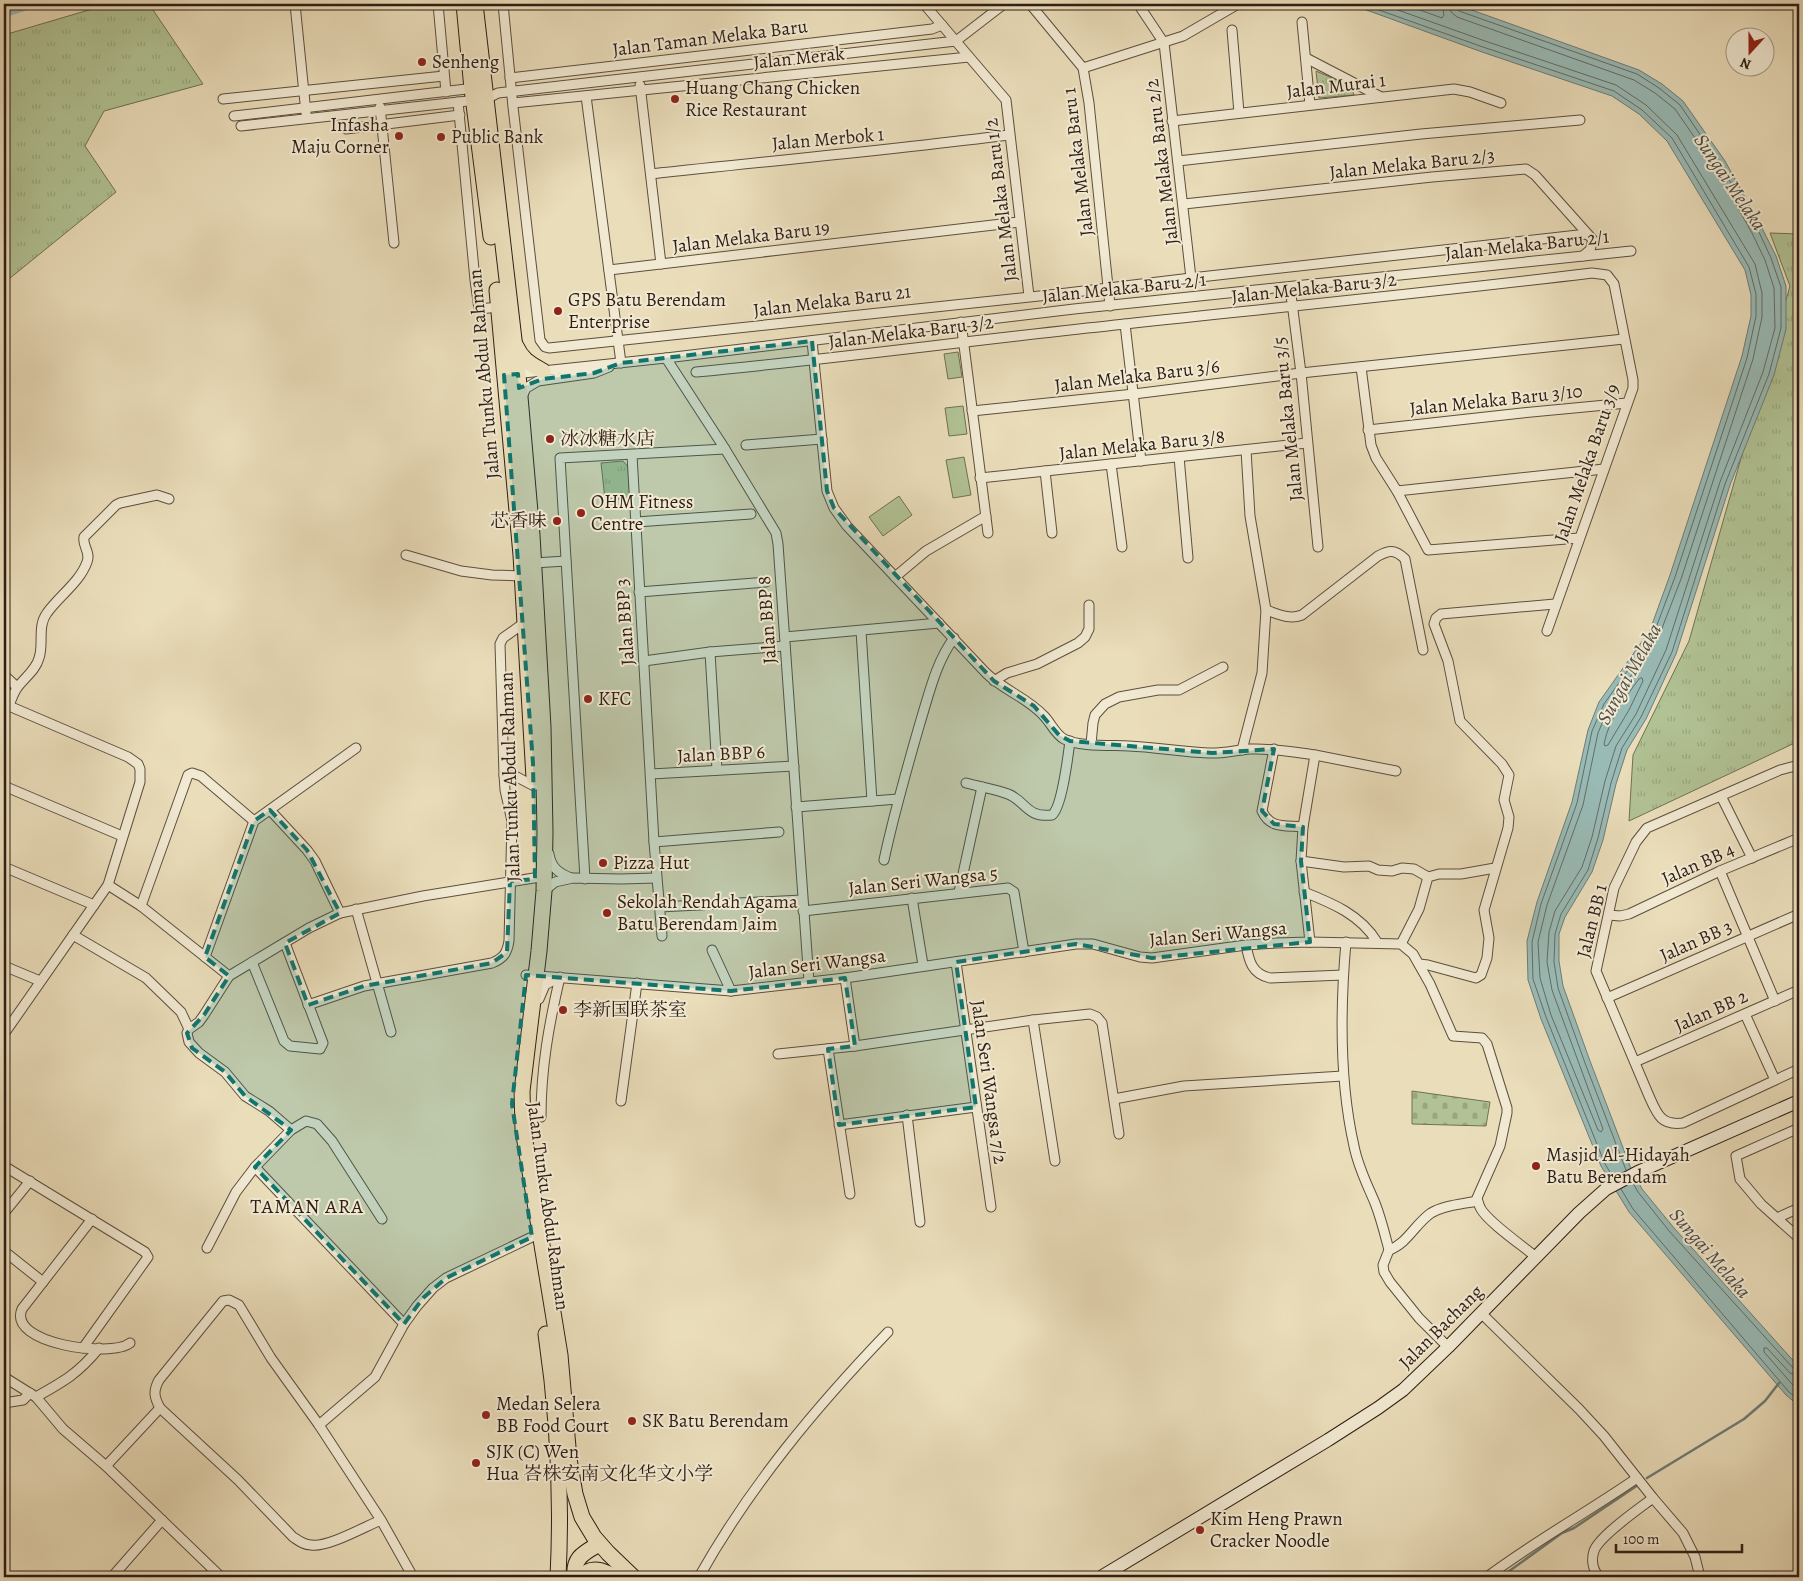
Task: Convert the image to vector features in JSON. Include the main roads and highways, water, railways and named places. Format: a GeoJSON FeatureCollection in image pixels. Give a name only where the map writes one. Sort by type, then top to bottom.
{"type":"FeatureCollection","features":[{"type":"Feature","properties":{"kind":"main road","name":"Jalan Tunku Abdul Rahman"},"geometry":{"type":"LineString","coordinates":[[464,4],[483,93],[514,340],[511,374],[520,403],[534,562],[543,727],[545,832],[545,864],[539,885]]}},
{"type":"Feature","properties":{"kind":"main road","name":"Jalan Tunku Abdul Rahman"},"geometry":{"type":"LineString","coordinates":[[475,4],[499,307],[511,374],[539,885],[531,975],[529,1036],[523,1071],[523,1129],[560,1354],[569,1459],[575,1494],[582,1516],[600,1544],[633,1577]]}},
{"type":"Feature","properties":{"kind":"main road"},"geometry":{"type":"LineString","coordinates":[[514,340],[521,356],[527,362],[544,371]]}},
{"type":"Feature","properties":{"kind":"main road","name":"Jalan Tunku Abdul Rahman"},"geometry":{"type":"LineString","coordinates":[[531,975],[513,1079],[512,1104],[516,1151],[532,1237],[549,1354],[558,1441],[560,1481],[558,1577]]}},
{"type":"Feature","properties":{"kind":"main road"},"geometry":{"type":"LineString","coordinates":[[575,1577],[574,1569],[577,1560],[600,1544]]}},
{"type":"Feature","properties":{"kind":"main road"},"geometry":{"type":"LineString","coordinates":[[582,1577],[586,1572],[596,1570],[604,1571],[616,1577]]}},
{"type":"Feature","properties":{"kind":"water","name":"Sungai Melaka"},"geometry":{"type":"Polygon","coordinates":[[[1350,4],[1455,4],[1639,70],[1662,84],[1683,101],[1725,161],[1776,256],[1786,286],[1786,329],[1774,375],[1730,485],[1676,654],[1646,719],[1627,750],[1616,784],[1603,840],[1592,872],[1565,917],[1559,934],[1559,961],[1563,986],[1590,1061],[1630,1166],[1642,1189],[1674,1228],[1799,1367],[1799,1406],[1786,1395],[1629,1212],[1601,1166],[1541,1019],[1528,980],[1527,941],[1537,902],[1572,802],[1588,730],[1599,702],[1650,630],[1742,356],[1751,316],[1751,295],[1745,270],[1667,141],[1639,114],[1612,96],[1482,52],[1350,4]]]}},
{"type":"Feature","properties":{"kind":"waterway"},"geometry":{"type":"LineString","coordinates":[[4,10],[22,4]]}},
{"type":"Feature","properties":{"kind":"waterway"},"geometry":{"type":"LineString","coordinates":[[1647,1478],[1744,1419],[1765,1401],[1779,1383]]}},
{"type":"Feature","properties":{"kind":"waterway"},"geometry":{"type":"LineString","coordinates":[[1501,1577],[1562,1533],[1574,1528],[1638,1485]]}},
{"type":"Feature","properties":{"kind":"place","name":"Senheng"},"geometry":{"type":"Point","coordinates":[422,62]}},
{"type":"Feature","properties":{"kind":"place","name":"Huang Chang Chicken Rice Restaurant"},"geometry":{"type":"Point","coordinates":[675,99]}},
{"type":"Feature","properties":{"kind":"place","name":"Infasha Maju Corner"},"geometry":{"type":"Point","coordinates":[399,136]}},
{"type":"Feature","properties":{"kind":"place","name":"Public Bank"},"geometry":{"type":"Point","coordinates":[441,137]}},
{"type":"Feature","properties":{"kind":"place","name":"GPS Batu Berendam Enterprise"},"geometry":{"type":"Point","coordinates":[558,311]}},
{"type":"Feature","properties":{"kind":"place","name":"冰冰糖水店"},"geometry":{"type":"Point","coordinates":[550,439]}},
{"type":"Feature","properties":{"kind":"place","name":"OHM Fitness Centre"},"geometry":{"type":"Point","coordinates":[581,513]}},
{"type":"Feature","properties":{"kind":"place","name":"芯香味"},"geometry":{"type":"Point","coordinates":[557,521]}},
{"type":"Feature","properties":{"kind":"place","name":"KFC"},"geometry":{"type":"Point","coordinates":[588,699]}},
{"type":"Feature","properties":{"kind":"place","name":"Pizza Hut"},"geometry":{"type":"Point","coordinates":[603,863]}},
{"type":"Feature","properties":{"kind":"place","name":"Sekolah Rendah Agama Batu Berendam Jaim"},"geometry":{"type":"Point","coordinates":[607,913]}},
{"type":"Feature","properties":{"kind":"place","name":"李新国联茶室"},"geometry":{"type":"Point","coordinates":[563,1010]}},
{"type":"Feature","properties":{"kind":"place","name":"Masjid Al-Hidayah Batu Berendam"},"geometry":{"type":"Point","coordinates":[1536,1166]}},
{"type":"Feature","properties":{"kind":"place","name":"Medan Selera BB Food Court"},"geometry":{"type":"Point","coordinates":[486,1415]}},
{"type":"Feature","properties":{"kind":"place","name":"SK Batu Berendam"},"geometry":{"type":"Point","coordinates":[632,1421]}},
{"type":"Feature","properties":{"kind":"place","name":"SJK (C) Wen Hua 峇株安南文化华文小学"},"geometry":{"type":"Point","coordinates":[476,1463]}},
{"type":"Feature","properties":{"kind":"place","name":"Kim Heng Prawn Cracker Noodle"},"geometry":{"type":"Point","coordinates":[1200,1530]}},
{"type":"Feature","properties":{"kind":"district","name":"TAMAN ARA"},"geometry":{"type":"Point","coordinates":[307,1206]}}]}
